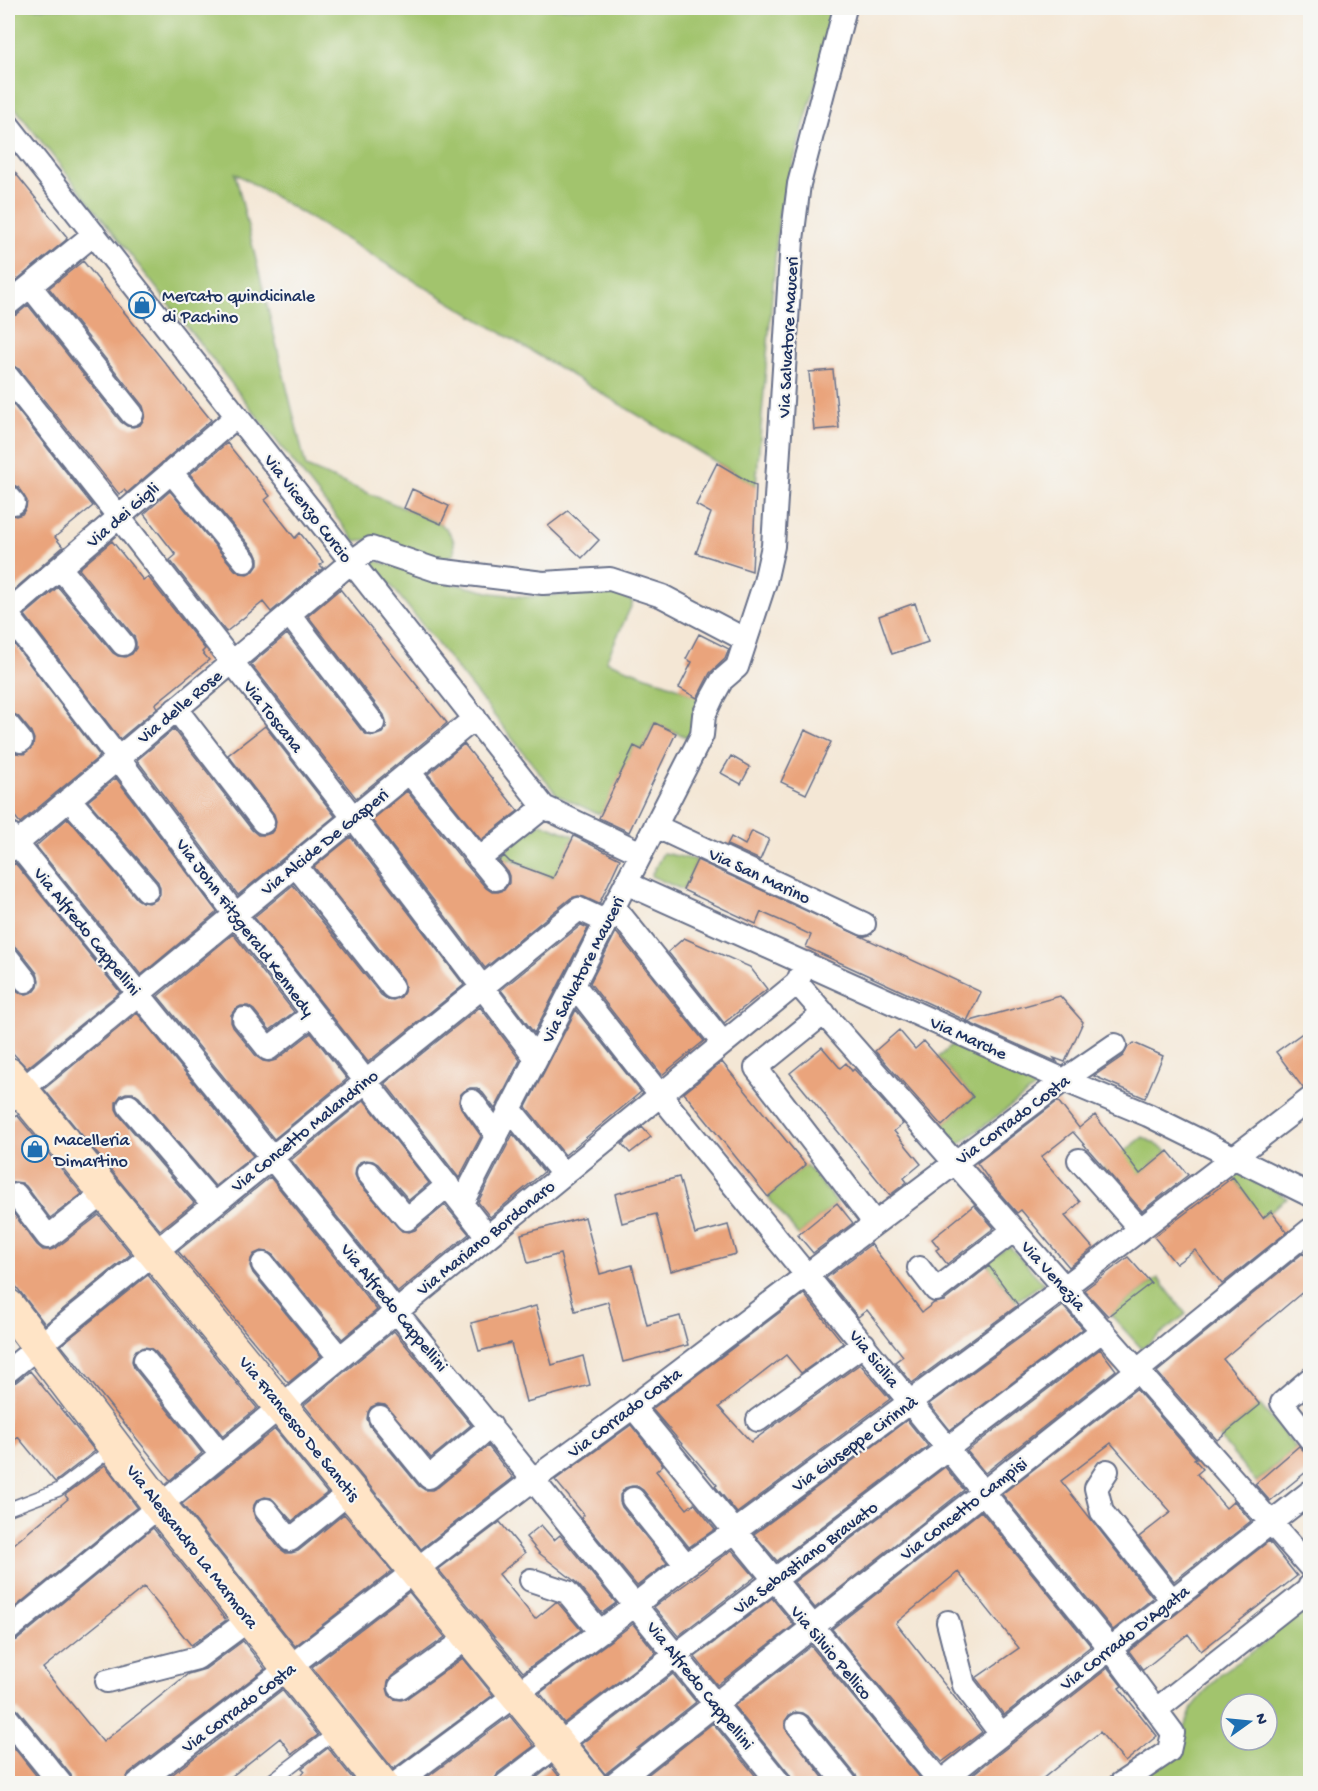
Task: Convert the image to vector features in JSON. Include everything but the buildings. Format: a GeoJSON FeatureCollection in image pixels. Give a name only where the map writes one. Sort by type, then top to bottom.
{"type":"FeatureCollection","features":[{"type":"Feature","properties":{"kind":"street","name":"Via Salvatore Mauceri"},"geometry":{"type":"LineString","coordinates":[[462,1203],[702,735],[704,715],[712,698],[722,680],[737,667],[765,582],[773,546],[792,240],[800,184],[845,8]]}},
{"type":"Feature","properties":{"kind":"street","name":"Via Vicenzo Curcio"},"geometry":{"type":"LineString","coordinates":[[8,125],[544,807],[641,853]]}},
{"type":"Feature","properties":{"kind":"street"},"geometry":{"type":"LineString","coordinates":[[8,304],[94,234]]}},
{"type":"Feature","properties":{"kind":"street"},"geometry":{"type":"LineString","coordinates":[[30,286],[132,414]]}},
{"type":"Feature","properties":{"kind":"street","name":"Via Toscana"},"geometry":{"type":"LineString","coordinates":[[8,377],[353,817],[536,1058]]}},
{"type":"Feature","properties":{"kind":"street","name":"Via dei Gigli"},"geometry":{"type":"LineString","coordinates":[[8,614],[237,416]]}},
{"type":"Feature","properties":{"kind":"street"},"geometry":{"type":"LineString","coordinates":[[171,472],[245,561]]}},
{"type":"Feature","properties":{"kind":"street","name":"Via delle Rose"},"geometry":{"type":"LineString","coordinates":[[10,842],[69,799],[351,562],[372,548],[436,570],[543,583],[610,579],[662,596],[746,640]]}},
{"type":"Feature","properties":{"kind":"street"},"geometry":{"type":"LineString","coordinates":[[60,568],[123,644]]}},
{"type":"Feature","properties":{"kind":"street","name":"Via John Fitzgerald Kennedy"},"geometry":{"type":"LineString","coordinates":[[8,614],[235,914],[487,1236]]}},
{"type":"Feature","properties":{"kind":"street"},"geometry":{"type":"LineString","coordinates":[[289,614],[373,723]]}},
{"type":"Feature","properties":{"kind":"street"},"geometry":{"type":"LineString","coordinates":[[176,709],[263,822]]}},
{"type":"Feature","properties":{"kind":"street","name":"Via Alcide De Gasperi"},"geometry":{"type":"LineString","coordinates":[[12,1089],[139,992],[475,718]]}},
{"type":"Feature","properties":{"kind":"street"},"geometry":{"type":"LineString","coordinates":[[409,772],[496,879]]}},
{"type":"Feature","properties":{"kind":"street"},"geometry":{"type":"LineString","coordinates":[[69,799],[147,890]]}},
{"type":"Feature","properties":{"kind":"street"},"geometry":{"type":"LineString","coordinates":[[479,859],[544,807]]}},
{"type":"Feature","properties":{"kind":"street","name":"Via San Marino"},"geometry":{"type":"LineString","coordinates":[[655,826],[864,924]]}},
{"type":"Feature","properties":{"kind":"street","name":"Via Alfredo Cappellini"},"geometry":{"type":"LineString","coordinates":[[10,842],[139,992],[780,1784]]}},
{"type":"Feature","properties":{"kind":"street"},"geometry":{"type":"LineString","coordinates":[[295,865],[392,987]]}},
{"type":"Feature","properties":{"kind":"street","name":"Via Marche"},"geometry":{"type":"LineString","coordinates":[[626,883],[802,973],[1148,1115],[1311,1195]]}},
{"type":"Feature","properties":{"kind":"street","name":"Via Concetto Malandrino"},"geometry":{"type":"LineString","coordinates":[[8,1371],[579,909],[610,914]]}},
{"type":"Feature","properties":{"kind":"street"},"geometry":{"type":"LineString","coordinates":[[610,914],[723,1043]]}},
{"type":"Feature","properties":{"kind":"street"},"geometry":{"type":"LineString","coordinates":[[8,958],[26,981]]}},
{"type":"Feature","properties":{"kind":"street","name":"Via Venezia"},"geometry":{"type":"LineString","coordinates":[[802,973],[824,1013],[1311,1567]]}},
{"type":"Feature","properties":{"kind":"street","name":"Via Mariano Bordonaro"},"geometry":{"type":"LineString","coordinates":[[8,1630],[723,1043],[802,973]]}},
{"type":"Feature","properties":{"kind":"street","name":"Via Sicilia"},"geometry":{"type":"LineString","coordinates":[[574,985],[660,1095],[864,1344],[1157,1709],[1173,1734],[1169,1751],[1120,1784]]}},
{"type":"Feature","properties":{"kind":"street"},"geometry":{"type":"LineString","coordinates":[[824,1013],[756,1068],[874,1222]]}},
{"type":"Feature","properties":{"kind":"street"},"geometry":{"type":"LineString","coordinates":[[244,1019],[268,1049],[313,1014]]}},
{"type":"Feature","properties":{"kind":"street","name":"Via Corrado Costa"},"geometry":{"type":"LineString","coordinates":[[136,1784],[874,1222],[1064,1080],[1115,1045]]}},
{"type":"Feature","properties":{"kind":"street","name":"Via Francesco De Sanctis"},"geometry":{"type":"LineString","coordinates":[[12,1089],[106,1192],[590,1784]]}},
{"type":"Feature","properties":{"kind":"street","name":"Via Giuseppe Cirinnà"},"geometry":{"type":"LineString","coordinates":[[395,1784],[600,1632],[686,1565],[1065,1287],[1311,1099]]}},
{"type":"Feature","properties":{"kind":"street"},"geometry":{"type":"LineString","coordinates":[[472,1101],[497,1135]]}},
{"type":"Feature","properties":{"kind":"street"},"geometry":{"type":"LineString","coordinates":[[129,1106],[213,1204]]}},
{"type":"Feature","properties":{"kind":"street"},"geometry":{"type":"LineString","coordinates":[[510,1109],[563,1174]]}},
{"type":"Feature","properties":{"kind":"street"},"geometry":{"type":"LineString","coordinates":[[1079,1161],[1140,1229]]}},
{"type":"Feature","properties":{"kind":"street"},"geometry":{"type":"LineString","coordinates":[[369,1173],[407,1219],[448,1185]]}},
{"type":"Feature","properties":{"kind":"street"},"geometry":{"type":"LineString","coordinates":[[16,1195],[48,1237],[106,1192]]}},
{"type":"Feature","properties":{"kind":"street"},"geometry":{"type":"LineString","coordinates":[[919,1268],[936,1290],[1014,1230]]}},
{"type":"Feature","properties":{"kind":"street","name":"Via Concetto Campisi"},"geometry":{"type":"LineString","coordinates":[[614,1784],[1138,1370],[1311,1230]]}},
{"type":"Feature","properties":{"kind":"street"},"geometry":{"type":"LineString","coordinates":[[263,1263],[339,1358]]}},
{"type":"Feature","properties":{"kind":"street","name":"Via Alessandro La Marmora"},"geometry":{"type":"LineString","coordinates":[[8,1306],[159,1505],[381,1784]]}},
{"type":"Feature","properties":{"kind":"street","name":"Via Sebastiano Bravato"},"geometry":{"type":"LineString","coordinates":[[506,1784],[1103,1330]]}},
{"type":"Feature","properties":{"kind":"street"},"geometry":{"type":"LineString","coordinates":[[758,1420],[864,1344]]}},
{"type":"Feature","properties":{"kind":"street"},"geometry":{"type":"LineString","coordinates":[[145,1359],[221,1455]]}},
{"type":"Feature","properties":{"kind":"street"},"geometry":{"type":"LineString","coordinates":[[1311,1379],[1282,1403],[1311,1439]]}},
{"type":"Feature","properties":{"kind":"street","name":"Via Silvio Pellico"},"geometry":{"type":"LineString","coordinates":[[633,1407],[940,1783]]}},
{"type":"Feature","properties":{"kind":"street"},"geometry":{"type":"LineString","coordinates":[[380,1417],[429,1478],[491,1426]]}},
{"type":"Feature","properties":{"kind":"street"},"geometry":{"type":"LineString","coordinates":[[1107,1471],[1096,1488],[1102,1512],[1172,1600]]}},
{"type":"Feature","properties":{"kind":"street"},"geometry":{"type":"LineString","coordinates":[[266,1510],[290,1540],[351,1491]]}},
{"type":"Feature","properties":{"kind":"street","name":"Via Corrado D'Agata"},"geometry":{"type":"LineString","coordinates":[[940,1783],[1311,1492]]}},
{"type":"Feature","properties":{"kind":"street"},"geometry":{"type":"LineString","coordinates":[[633,1499],[686,1565]]}},
{"type":"Feature","properties":{"kind":"street"},"geometry":{"type":"LineString","coordinates":[[531,1580],[567,1592],[600,1632]]}},
{"type":"Feature","properties":{"kind":"street"},"geometry":{"type":"LineString","coordinates":[[1157,1709],[1308,1590],[1311,1585]]}},
{"type":"Feature","properties":{"kind":"street"},"geometry":{"type":"LineString","coordinates":[[107,1681],[197,1658],[250,1618]]}},
{"type":"Feature","properties":{"kind":"street"},"geometry":{"type":"LineString","coordinates":[[948,1622],[964,1685],[1001,1734]]}},
{"type":"Feature","properties":{"kind":"street"},"geometry":{"type":"LineString","coordinates":[[400,1688],[470,1636]]}},
{"type":"Feature","properties":{"kind":"street"},"geometry":{"type":"LineString","coordinates":[[8,1719],[61,1784]]}},
{"type":"Feature","properties":{"kind":"street"},"geometry":{"type":"LineString","coordinates":[[798,1725],[846,1784]]}},
{"type":"Feature","properties":{"kind":"lane"},"geometry":{"type":"LineString","coordinates":[[8,1509],[58,1490],[114,1447]]}},
{"type":"Feature","properties":{"kind":"lane"},"geometry":{"type":"LineString","coordinates":[[267,1784],[338,1730]]}},
{"type":"Feature","properties":{"kind":"green space"},"geometry":{"type":"Polygon","coordinates":[[[8,8],[837,8],[779,214],[756,486],[235,173],[306,467],[441,524],[452,538],[454,555],[438,559],[374,539],[355,541],[8,99],[8,8]]]}},
{"type":"Feature","properties":{"kind":"green space"},"geometry":{"type":"Polygon","coordinates":[[[370,559],[446,582],[493,593],[526,597],[615,592],[633,602],[606,661],[679,688],[704,701],[689,738],[654,723],[642,750],[634,746],[603,811],[598,814],[557,795],[370,559]]]}},
{"type":"Feature","properties":{"kind":"green space"},"geometry":{"type":"Polygon","coordinates":[[[541,823],[574,836],[553,878],[510,859],[501,870],[494,859],[541,823]]]}},
{"type":"Feature","properties":{"kind":"green space"},"geometry":{"type":"Polygon","coordinates":[[[663,853],[697,860],[683,890],[651,876],[663,853]]]}},
{"type":"Feature","properties":{"kind":"green space"},"geometry":{"type":"Polygon","coordinates":[[[952,1045],[1038,1086],[958,1145],[942,1126],[973,1097],[938,1057],[952,1045]]]}},
{"type":"Feature","properties":{"kind":"green space"},"geometry":{"type":"Polygon","coordinates":[[[1143,1137],[1168,1151],[1122,1189],[1102,1169],[1143,1137]]]}},
{"type":"Feature","properties":{"kind":"green space"},"geometry":{"type":"Polygon","coordinates":[[[806,1165],[837,1203],[798,1235],[768,1197],[806,1165]]]}},
{"type":"Feature","properties":{"kind":"green space"},"geometry":{"type":"Polygon","coordinates":[[[1242,1171],[1287,1198],[1205,1263],[1195,1250],[1253,1205],[1233,1177],[1242,1171]]]}},
{"type":"Feature","properties":{"kind":"green space"},"geometry":{"type":"Polygon","coordinates":[[[1009,1246],[1043,1283],[1016,1301],[986,1263],[1009,1246]]]}},
{"type":"Feature","properties":{"kind":"green space"},"geometry":{"type":"Polygon","coordinates":[[[1158,1278],[1186,1314],[1142,1349],[1110,1314],[1158,1278]]]}},
{"type":"Feature","properties":{"kind":"green space"},"geometry":{"type":"Polygon","coordinates":[[[1260,1405],[1296,1448],[1256,1482],[1220,1438],[1260,1405]]]}},
{"type":"Feature","properties":{"kind":"green space"},"geometry":{"type":"Polygon","coordinates":[[[1310,1600],[1310,1783],[1133,1784],[1178,1748],[1192,1708],[1220,1674],[1265,1643],[1284,1622],[1310,1600]]]}},
{"type":"Feature","properties":{"kind":"place","name":"Mercato quindicinale di Pachino"},"geometry":{"type":"Point","coordinates":[142,305]}},
{"type":"Feature","properties":{"kind":"place","name":"Macelleria Dimartino"},"geometry":{"type":"Point","coordinates":[35,1149]}}]}
